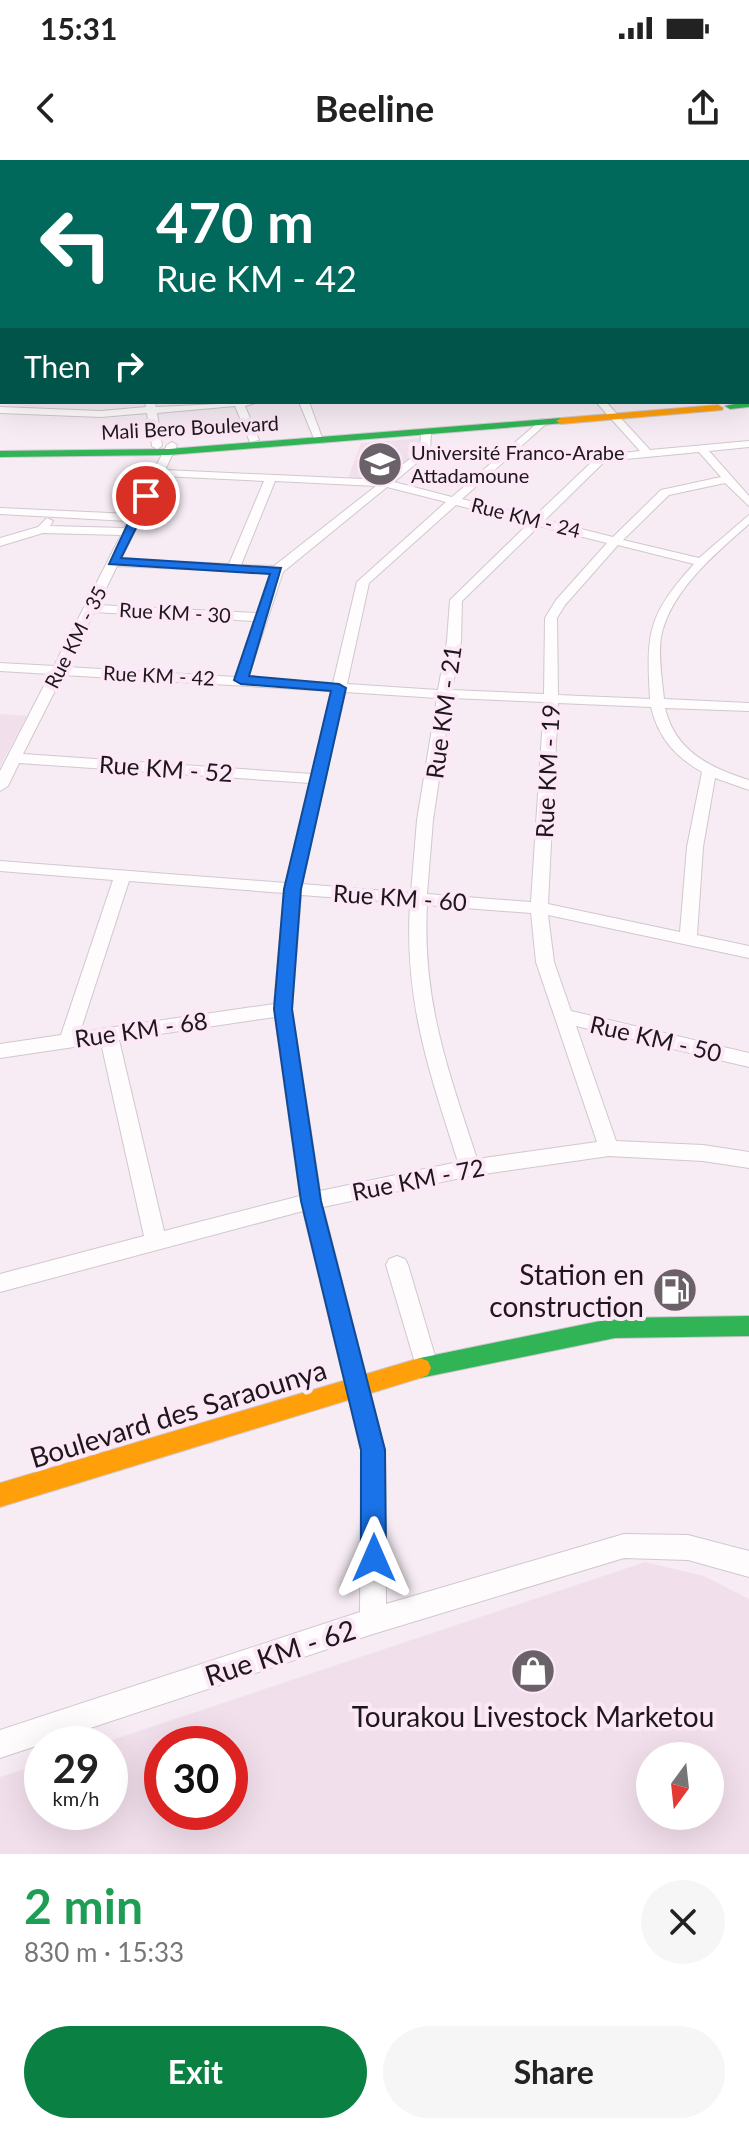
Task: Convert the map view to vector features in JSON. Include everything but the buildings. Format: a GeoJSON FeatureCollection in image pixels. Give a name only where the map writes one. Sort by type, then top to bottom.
{"type":"FeatureCollection","features":[{"type":"Feature","properties":{"kind":"main road","name":"Mali Bero Boulevard"},"geometry":{"type":"LineString","coordinates":[[0,448],[166,448],[319,438],[671,404]]}},
{"type":"Feature","properties":{"kind":"main road","name":"Mali Bero Boulevard"},"geometry":{"type":"LineString","coordinates":[[492,423],[542,422],[607,409],[727,404]]}},
{"type":"Feature","properties":{"kind":"main road","name":"Mali Bero Boulevard"},"geometry":{"type":"LineString","coordinates":[[0,454],[166,448],[426,432],[467,425]]}},
{"type":"Feature","properties":{"kind":"main road","name":"Boulevard des Saraounya"},"geometry":{"type":"LineString","coordinates":[[0,1495],[427,1366],[615,1328],[749,1326]]}},
{"type":"Feature","properties":{"kind":"street"},"geometry":{"type":"LineString","coordinates":[[0,421],[3,410],[62,415],[150,406],[209,404]]}},
{"type":"Feature","properties":{"kind":"street"},"geometry":{"type":"LineString","coordinates":[[239,404],[254,440]]}},
{"type":"Feature","properties":{"kind":"street"},"geometry":{"type":"LineString","coordinates":[[305,404],[319,438]]}},
{"type":"Feature","properties":{"kind":"street"},"geometry":{"type":"LineString","coordinates":[[150,406],[166,448]]}},
{"type":"Feature","properties":{"kind":"street"},"geometry":{"type":"LineString","coordinates":[[607,409],[646,452]]}},
{"type":"Feature","properties":{"kind":"street"},"geometry":{"type":"LineString","coordinates":[[373,1621],[374,1463],[359,1388],[311,1201],[283,1009],[293,889],[363,582],[542,422]]}},
{"type":"Feature","properties":{"kind":"street"},"geometry":{"type":"LineString","coordinates":[[241,680],[277,570],[426,451],[426,432]]}},
{"type":"Feature","properties":{"kind":"street","name":"Rue KM - 21"},"geometry":{"type":"LineString","coordinates":[[470,1168],[425,1024],[419,970],[417,898],[458,597],[602,458],[749,444]]}},
{"type":"Feature","properties":{"kind":"street","name":"Rue KM - 35"},"geometry":{"type":"LineString","coordinates":[[0,786],[133,518],[159,473],[166,448]]}},
{"type":"Feature","properties":{"kind":"street"},"geometry":{"type":"LineString","coordinates":[[701,448],[749,503]]}},
{"type":"Feature","properties":{"kind":"street","name":"Rue KM - 24"},"geometry":{"type":"LineString","coordinates":[[159,473],[383,483],[537,519],[699,562]]}},
{"type":"Feature","properties":{"kind":"street"},"geometry":{"type":"LineString","coordinates":[[234,567],[271,477]]}},
{"type":"Feature","properties":{"kind":"street","name":"Rue KM - 19"},"geometry":{"type":"LineString","coordinates":[[609,1148],[545,962],[539,908],[554,611],[616,540],[665,492],[728,479]]}},
{"type":"Feature","properties":{"kind":"street"},"geometry":{"type":"LineString","coordinates":[[0,511],[133,518]]}},
{"type":"Feature","properties":{"kind":"street"},"geometry":{"type":"LineString","coordinates":[[42,529],[51,514]]}},
{"type":"Feature","properties":{"kind":"street"},"geometry":{"type":"LineString","coordinates":[[749,518],[699,562],[655,635],[655,705],[673,742],[690,761],[709,773],[749,785]]}},
{"type":"Feature","properties":{"kind":"street"},"geometry":{"type":"LineString","coordinates":[[0,542],[42,529],[126,532]]}},
{"type":"Feature","properties":{"kind":"street"},"geometry":{"type":"LineString","coordinates":[[113,562],[277,570]]}},
{"type":"Feature","properties":{"kind":"street","name":"Rue KM - 30"},"geometry":{"type":"LineString","coordinates":[[90,608],[260,617]]}},
{"type":"Feature","properties":{"kind":"street","name":"Rue KM - 42"},"geometry":{"type":"LineString","coordinates":[[0,667],[444,694],[749,707]]}},
{"type":"Feature","properties":{"kind":"street","name":"Rue KM - 52"},"geometry":{"type":"LineString","coordinates":[[15,758],[317,779]]}},
{"type":"Feature","properties":{"kind":"street"},"geometry":{"type":"LineString","coordinates":[[688,939],[695,847],[709,773]]}},
{"type":"Feature","properties":{"kind":"street","name":"Rue KM - 60"},"geometry":{"type":"LineString","coordinates":[[0,866],[539,908],[749,952]]}},
{"type":"Feature","properties":{"kind":"street"},"geometry":{"type":"LineString","coordinates":[[69,1039],[123,874]]}},
{"type":"Feature","properties":{"kind":"street","name":"Rue KM - 68"},"geometry":{"type":"LineString","coordinates":[[0,1051],[283,1009]]}},
{"type":"Feature","properties":{"kind":"street","name":"Rue KM - 50"},"geometry":{"type":"LineString","coordinates":[[563,1016],[749,1060]]}},
{"type":"Feature","properties":{"kind":"street"},"geometry":{"type":"LineString","coordinates":[[108,1033],[156,1243]]}},
{"type":"Feature","properties":{"kind":"street","name":"Rue KM - 72"},"geometry":{"type":"LineString","coordinates":[[0,1283],[311,1201],[470,1168],[609,1148],[703,1153],[749,1160]]}},
{"type":"Feature","properties":{"kind":"street"},"geometry":{"type":"LineString","coordinates":[[397,1265],[427,1366]]}},
{"type":"Feature","properties":{"kind":"street","name":"Rue KM - 62"},"geometry":{"type":"LineString","coordinates":[[0,1744],[373,1621],[624,1546],[663,1544],[700,1547],[749,1564]]}},
{"type":"Feature","properties":{"kind":"shaded area","name":"Université Franco-Arabe Attadamoune"},"geometry":{"type":"Polygon","coordinates":[[[424,438],[424,451],[386,480],[348,478],[361,443],[424,438]]]}},
{"type":"Feature","properties":{"kind":"shaded area"},"geometry":{"type":"Polygon","coordinates":[[[0,714],[27,716],[0,766],[0,714]]]}},
{"type":"Feature","properties":{"kind":"shaded area","name":"Tourakou Livestock Marketou"},"geometry":{"type":"Polygon","coordinates":[[[645,1562],[704,1576],[749,1599],[749,1854],[0,1854],[0,1777],[24,1769],[24,1830],[128,1830],[128,1735],[144,1729],[144,1830],[248,1830],[248,1726],[154,1726],[645,1562]]]}},
{"type":"Feature","properties":{"kind":"traffic: fast"},"geometry":{"type":"LineString","coordinates":[[730,406],[749,404]]}},
{"type":"Feature","properties":{"kind":"traffic: fast"},"geometry":{"type":"LineString","coordinates":[[0,454],[169,452],[561,421]]}},
{"type":"Feature","properties":{"kind":"traffic: fast"},"geometry":{"type":"LineString","coordinates":[[420,1368],[615,1328],[749,1326]]}},
{"type":"Feature","properties":{"kind":"traffic: slow"},"geometry":{"type":"LineString","coordinates":[[561,421],[718,408]]}},
{"type":"Feature","properties":{"kind":"traffic: slow"},"geometry":{"type":"LineString","coordinates":[[0,1495],[420,1368]]}},
{"type":"Feature","properties":{"kind":"place","name":"Université Franco-Arabe Attadamoune"},"geometry":{"type":"Point","coordinates":[380,464]}},
{"type":"Feature","properties":{"kind":"place","name":"Station en construction"},"geometry":{"type":"Point","coordinates":[675,1290]}},
{"type":"Feature","properties":{"kind":"place","name":"Tourakou Livestock Marketou"},"geometry":{"type":"Point","coordinates":[533,1671]}},
{"type":"Feature","properties":{"kind":"route"},"geometry":{"type":"LineString","coordinates":[[146,496],[113,562],[277,570],[241,680],[339,688],[293,889],[283,1009],[311,1201],[373,1450],[374,1558]]}}]}
